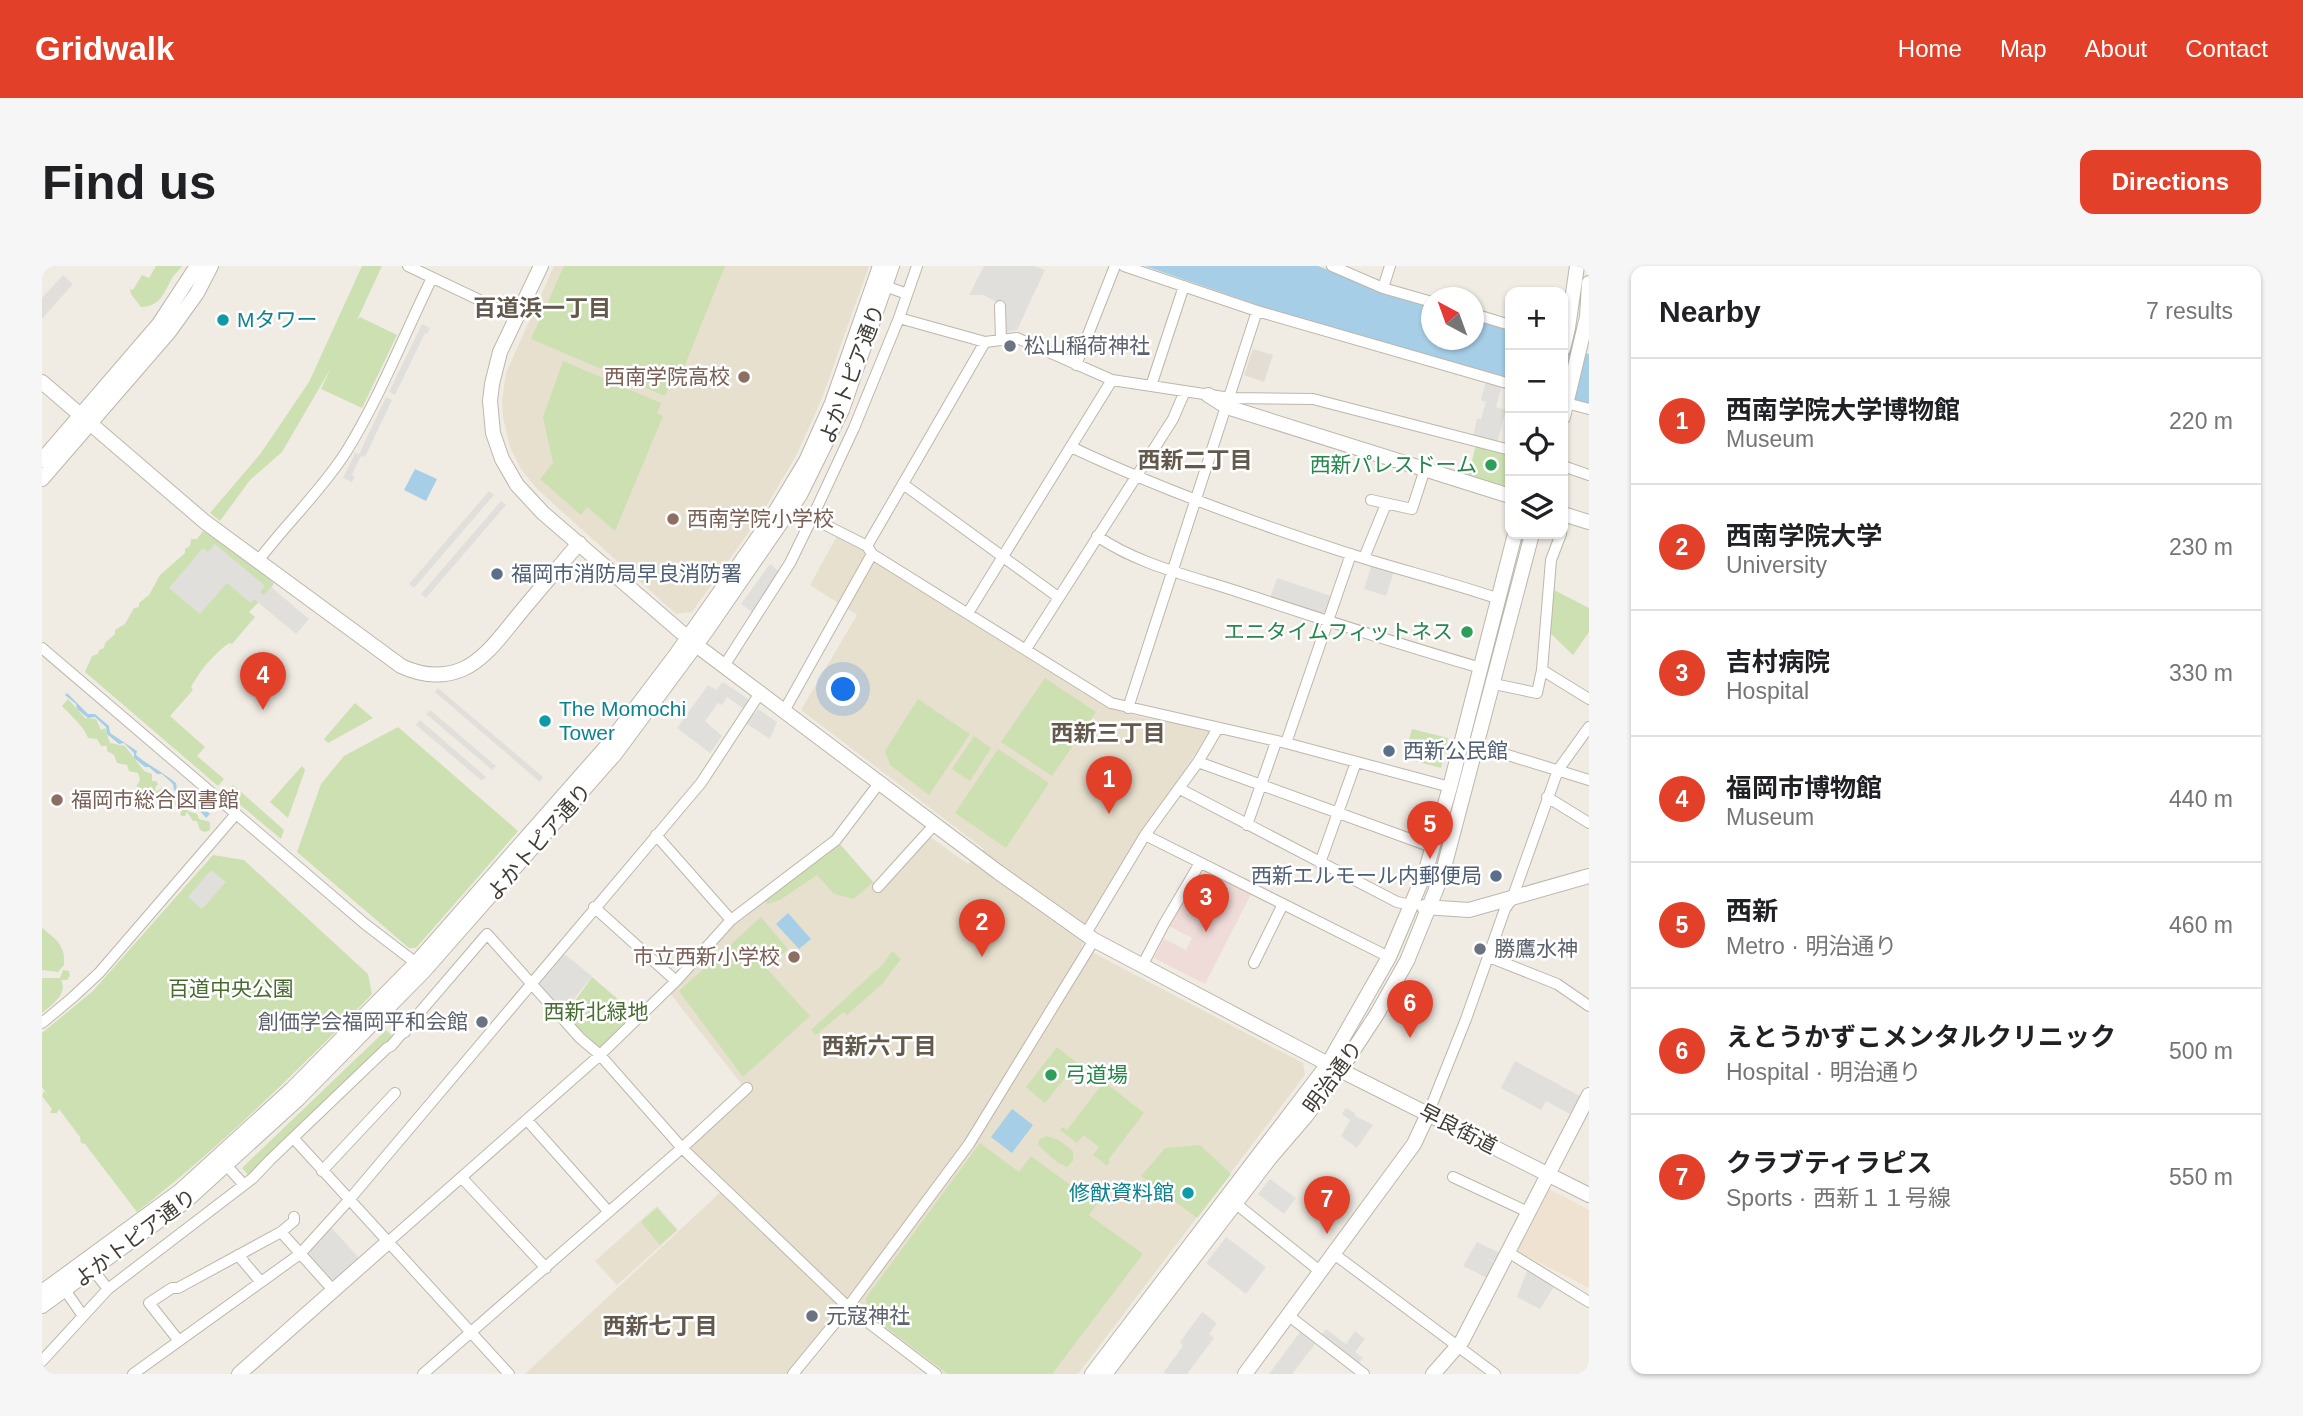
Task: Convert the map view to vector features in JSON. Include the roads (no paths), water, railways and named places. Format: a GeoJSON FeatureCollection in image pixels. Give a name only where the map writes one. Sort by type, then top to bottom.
{"type":"FeatureCollection","features":[{"type":"Feature","properties":{"kind":"street"},"geometry":{"type":"LineString","coordinates":[[42,479],[159,324],[197,266]]}},
{"type":"Feature","properties":{"kind":"street"},"geometry":{"type":"LineString","coordinates":[[42,460],[85,420],[182,315],[211,266]]}},
{"type":"Feature","properties":{"kind":"street"},"geometry":{"type":"LineString","coordinates":[[408,266],[517,318]]}},
{"type":"Feature","properties":{"kind":"street","name":"早良街道"},"geometry":{"type":"LineString","coordinates":[[541,266],[500,352],[492,384],[491,419],[495,442],[506,467],[523,492],[579,543],[691,642],[998,872],[1090,937],[1334,1066],[1589,1195]]}},
{"type":"Feature","properties":{"kind":"street","name":"よかトピア通り"},"geometry":{"type":"LineString","coordinates":[[42,1306],[158,1224],[227,1166],[385,1013],[596,777],[637,727],[806,461],[832,403],[880,266]]}},
{"type":"Feature","properties":{"kind":"street","name":"よかトピア通り"},"geometry":{"type":"LineString","coordinates":[[42,1292],[150,1215],[210,1165],[333,1049],[416,963],[588,770],[691,642],[800,495],[842,410],[892,266]]}},
{"type":"Feature","properties":{"kind":"street"},"geometry":{"type":"LineString","coordinates":[[724,666],[790,563],[812,518],[854,428],[917,266]]}},
{"type":"Feature","properties":{"kind":"street"},"geometry":{"type":"LineString","coordinates":[[1076,365],[1115,266]]}},
{"type":"Feature","properties":{"kind":"street"},"geometry":{"type":"LineString","coordinates":[[1124,266],[1257,311],[1505,383]]}},
{"type":"Feature","properties":{"kind":"street"},"geometry":{"type":"LineString","coordinates":[[1332,266],[1382,288],[1421,299]]}},
{"type":"Feature","properties":{"kind":"street"},"geometry":{"type":"LineString","coordinates":[[1382,288],[1390,266]]}},
{"type":"Feature","properties":{"kind":"street"},"geometry":{"type":"LineString","coordinates":[[1568,316],[1577,266]]}},
{"type":"Feature","properties":{"kind":"street"},"geometry":{"type":"LineString","coordinates":[[258,561],[345,453],[368,412],[432,278]]}},
{"type":"Feature","properties":{"kind":"street"},"geometry":{"type":"LineString","coordinates":[[1568,395],[1587,317],[1589,285]]}},
{"type":"Feature","properties":{"kind":"street"},"geometry":{"type":"LineString","coordinates":[[885,286],[907,294]]}},
{"type":"Feature","properties":{"kind":"street"},"geometry":{"type":"LineString","coordinates":[[1151,386],[1185,286]]}},
{"type":"Feature","properties":{"kind":"street"},"geometry":{"type":"LineString","coordinates":[[1000,306],[1001,340]]}},
{"type":"Feature","properties":{"kind":"street"},"geometry":{"type":"LineString","coordinates":[[1129,708],[1257,311]]}},
{"type":"Feature","properties":{"kind":"street"},"geometry":{"type":"LineString","coordinates":[[899,317],[985,342],[1017,338],[1112,380],[1208,395],[1505,494]]}},
{"type":"Feature","properties":{"kind":"street"},"geometry":{"type":"LineString","coordinates":[[1484,317],[1505,323]]}},
{"type":"Feature","properties":{"kind":"street"},"geometry":{"type":"LineString","coordinates":[[784,711],[902,484],[985,342]]}},
{"type":"Feature","properties":{"kind":"street"},"geometry":{"type":"LineString","coordinates":[[1568,345],[1581,346]]}},
{"type":"Feature","properties":{"kind":"street"},"geometry":{"type":"LineString","coordinates":[[968,613],[1112,380]]}},
{"type":"Feature","properties":{"kind":"street"},"geometry":{"type":"LineString","coordinates":[[42,382],[205,522],[401,666],[417,672],[440,675],[462,670],[481,657],[579,543]]}},
{"type":"Feature","properties":{"kind":"street"},"geometry":{"type":"LineString","coordinates":[[1026,649],[1173,419],[1185,391]]}},
{"type":"Feature","properties":{"kind":"street"},"geometry":{"type":"LineString","coordinates":[[1228,403],[1313,399],[1505,449]]}},
{"type":"Feature","properties":{"kind":"street"},"geometry":{"type":"LineString","coordinates":[[1568,410],[1589,409]]}},
{"type":"Feature","properties":{"kind":"street"},"geometry":{"type":"LineString","coordinates":[[1071,447],[1135,478],[1196,502],[1351,554],[1499,599]]}},
{"type":"Feature","properties":{"kind":"street"},"geometry":{"type":"LineString","coordinates":[[1568,468],[1589,475]]}},
{"type":"Feature","properties":{"kind":"street"},"geometry":{"type":"LineString","coordinates":[[1371,500],[1412,509],[1425,469]]}},
{"type":"Feature","properties":{"kind":"street"},"geometry":{"type":"LineString","coordinates":[[902,484],[1058,597]]}},
{"type":"Feature","properties":{"kind":"street"},"geometry":{"type":"LineString","coordinates":[[800,495],[815,503],[819,502]]}},
{"type":"Feature","properties":{"kind":"street"},"geometry":{"type":"LineString","coordinates":[[1364,558],[1386,504]]}},
{"type":"Feature","properties":{"kind":"street"},"geometry":{"type":"LineString","coordinates":[[812,518],[869,550],[1111,703],[1281,742],[1450,787]]}},
{"type":"Feature","properties":{"kind":"street"},"geometry":{"type":"LineString","coordinates":[[1568,523],[1589,522]]}},
{"type":"Feature","properties":{"kind":"street"},"geometry":{"type":"LineString","coordinates":[[1097,536],[1115,548],[1174,570],[1376,638],[1481,668]]}},
{"type":"Feature","properties":{"kind":"street","name":"明治通り"},"geometry":{"type":"LineString","coordinates":[[1092,1374],[1334,1066],[1389,957],[1432,848],[1514,539]]}},
{"type":"Feature","properties":{"kind":"street","name":"明治通り"},"geometry":{"type":"LineString","coordinates":[[1105,1374],[1235,1203],[1390,991],[1407,961],[1443,875],[1531,539]]}},
{"type":"Feature","properties":{"kind":"street"},"geometry":{"type":"LineString","coordinates":[[1494,684],[1536,693],[1542,670],[1551,560],[1558,539]]}},
{"type":"Feature","properties":{"kind":"street"},"geometry":{"type":"LineString","coordinates":[[1247,825],[1329,621],[1351,554]]}},
{"type":"Feature","properties":{"kind":"street"},"geometry":{"type":"LineString","coordinates":[[42,648],[365,924],[416,963]]}},
{"type":"Feature","properties":{"kind":"street"},"geometry":{"type":"LineString","coordinates":[[1542,670],[1589,699]]}},
{"type":"Feature","properties":{"kind":"street"},"geometry":{"type":"LineString","coordinates":[[134,1374],[300,1254],[533,984],[594,907],[701,783],[760,693]]}},
{"type":"Feature","properties":{"kind":"street"},"geometry":{"type":"LineString","coordinates":[[1245,1374],[1414,1144],[1489,957],[1505,909],[1512,899],[1558,770],[1589,727]]}},
{"type":"Feature","properties":{"kind":"street"},"geometry":{"type":"LineString","coordinates":[[793,1374],[848,1307],[969,1144],[1090,937],[1145,835],[1180,789],[1218,728]]}},
{"type":"Feature","properties":{"kind":"street"},"geometry":{"type":"LineString","coordinates":[[1462,741],[1589,780]]}},
{"type":"Feature","properties":{"kind":"street"},"geometry":{"type":"LineString","coordinates":[[1198,762],[1432,848]]}},
{"type":"Feature","properties":{"kind":"street"},"geometry":{"type":"LineString","coordinates":[[1320,863],[1356,762]]}},
{"type":"Feature","properties":{"kind":"street"},"geometry":{"type":"LineString","coordinates":[[239,1374],[600,1055],[676,981],[732,920],[836,840],[880,782]]}},
{"type":"Feature","properties":{"kind":"street"},"geometry":{"type":"LineString","coordinates":[[1180,789],[1396,902],[1431,908],[1469,910],[1589,876]]}},
{"type":"Feature","properties":{"kind":"street"},"geometry":{"type":"LineString","coordinates":[[1547,797],[1589,823]]}},
{"type":"Feature","properties":{"kind":"street"},"geometry":{"type":"LineString","coordinates":[[42,1023],[95,977],[236,814]]}},
{"type":"Feature","properties":{"kind":"street"},"geometry":{"type":"LineString","coordinates":[[878,887],[935,824]]}},
{"type":"Feature","properties":{"kind":"street"},"geometry":{"type":"LineString","coordinates":[[656,835],[732,920]]}},
{"type":"Feature","properties":{"kind":"street"},"geometry":{"type":"LineString","coordinates":[[1145,835],[1389,957]]}},
{"type":"Feature","properties":{"kind":"street"},"geometry":{"type":"LineString","coordinates":[[1142,966],[1200,863]]}},
{"type":"Feature","properties":{"kind":"street"},"geometry":{"type":"LineString","coordinates":[[1254,964],[1283,904]]}},
{"type":"Feature","properties":{"kind":"street"},"geometry":{"type":"LineString","coordinates":[[594,907],[676,981]]}},
{"type":"Feature","properties":{"kind":"street"},"geometry":{"type":"LineString","coordinates":[[42,1360],[108,1289],[244,1185],[405,1031],[487,934],[580,1038],[600,1055],[682,1149],[848,1307],[936,1374]]}},
{"type":"Feature","properties":{"kind":"street"},"geometry":{"type":"LineString","coordinates":[[1489,957],[1557,984],[1589,1006]]}},
{"type":"Feature","properties":{"kind":"street"},"geometry":{"type":"LineString","coordinates":[[385,1013],[405,1031]]}},
{"type":"Feature","properties":{"kind":"street"},"geometry":{"type":"LineString","coordinates":[[423,1374],[682,1149],[747,1088]]}},
{"type":"Feature","properties":{"kind":"street"},"geometry":{"type":"LineString","coordinates":[[322,1171],[395,1093]]}},
{"type":"Feature","properties":{"kind":"street"},"geometry":{"type":"LineString","coordinates":[[1433,1374],[1458,1346],[1589,1095]]}},
{"type":"Feature","properties":{"kind":"street"},"geometry":{"type":"LineString","coordinates":[[527,1120],[608,1211]]}},
{"type":"Feature","properties":{"kind":"street"},"geometry":{"type":"LineString","coordinates":[[296,1141],[509,1374]]}},
{"type":"Feature","properties":{"kind":"street"},"geometry":{"type":"LineString","coordinates":[[227,1166],[244,1185]]}},
{"type":"Feature","properties":{"kind":"street"},"geometry":{"type":"LineString","coordinates":[[1453,1177],[1528,1213]]}},
{"type":"Feature","properties":{"kind":"street"},"geometry":{"type":"LineString","coordinates":[[462,1178],[547,1268]]}},
{"type":"Feature","properties":{"kind":"street"},"geometry":{"type":"LineString","coordinates":[[1235,1203],[1321,1272]]}},
{"type":"Feature","properties":{"kind":"street"},"geometry":{"type":"LineString","coordinates":[[179,1341],[149,1303],[172,1288],[178,1288],[281,1232],[293,1222],[294,1217]]}},
{"type":"Feature","properties":{"kind":"street"},"geometry":{"type":"LineString","coordinates":[[281,1232],[333,1290]]}},
{"type":"Feature","properties":{"kind":"street"},"geometry":{"type":"LineString","coordinates":[[1508,1252],[1589,1302]]}},
{"type":"Feature","properties":{"kind":"street"},"geometry":{"type":"LineString","coordinates":[[1334,1254],[1495,1374]]}},
{"type":"Feature","properties":{"kind":"street"},"geometry":{"type":"LineString","coordinates":[[238,1255],[260,1281]]}},
{"type":"Feature","properties":{"kind":"street"},"geometry":{"type":"LineString","coordinates":[[93,1270],[108,1289]]}},
{"type":"Feature","properties":{"kind":"street"},"geometry":{"type":"LineString","coordinates":[[65,1290],[83,1315]]}},
{"type":"Feature","properties":{"kind":"street"},"geometry":{"type":"LineString","coordinates":[[1289,1316],[1364,1374]]}},
{"type":"Feature","properties":{"kind":"water"},"geometry":{"type":"Polygon","coordinates":[[[1145,266],[1318,266],[1421,303],[1421,350],[1484,350],[1484,321],[1505,327],[1505,379],[1269,309],[1145,266]]]}},
{"type":"Feature","properties":{"kind":"water"},"geometry":{"type":"Polygon","coordinates":[[[1568,347],[1589,354],[1589,407],[1568,400],[1568,347]]]}},
{"type":"Feature","properties":{"kind":"water"},"geometry":{"type":"Polygon","coordinates":[[[415,469],[437,479],[426,501],[404,490],[415,469]]]}},
{"type":"Feature","properties":{"kind":"water"},"geometry":{"type":"Polygon","coordinates":[[[67,693],[88,714],[95,714],[109,726],[110,733],[137,751],[136,755],[176,783],[177,790],[210,814],[206,818],[193,803],[187,803],[162,774],[145,767],[134,758],[134,753],[124,743],[119,744],[107,734],[106,727],[95,717],[88,718],[77,709],[76,704],[65,695],[67,693]]]}},
{"type":"Feature","properties":{"kind":"water"},"geometry":{"type":"Polygon","coordinates":[[[788,913],[811,939],[799,949],[776,924],[788,913]]]}},
{"type":"Feature","properties":{"kind":"water"},"geometry":{"type":"Polygon","coordinates":[[[1012,1109],[1033,1125],[1012,1153],[991,1137],[1012,1109]]]}},
{"type":"Feature","properties":{"kind":"place","name":"Mタワー"},"geometry":{"type":"Point","coordinates":[223,320]}},
{"type":"Feature","properties":{"kind":"place","name":"松山稲荷神社"},"geometry":{"type":"Point","coordinates":[1010,346]}},
{"type":"Feature","properties":{"kind":"place","name":"西南学院高校"},"geometry":{"type":"Point","coordinates":[744,377]}},
{"type":"Feature","properties":{"kind":"place","name":"西新パレスドーム"},"geometry":{"type":"Point","coordinates":[1491,465]}},
{"type":"Feature","properties":{"kind":"place","name":"西南学院小学校"},"geometry":{"type":"Point","coordinates":[673,519]}},
{"type":"Feature","properties":{"kind":"place","name":"福岡市消防局早良消防署"},"geometry":{"type":"Point","coordinates":[497,574]}},
{"type":"Feature","properties":{"kind":"place","name":"エニタイムフィットネス"},"geometry":{"type":"Point","coordinates":[1467,632]}},
{"type":"Feature","properties":{"kind":"place","name":"福岡市博物館"},"geometry":{"type":"Point","coordinates":[263,710]}},
{"type":"Feature","properties":{"kind":"place","name":"The Momochi Tower"},"geometry":{"type":"Point","coordinates":[545,721]}},
{"type":"Feature","properties":{"kind":"place","name":"西新公民館"},"geometry":{"type":"Point","coordinates":[1389,751]}},
{"type":"Feature","properties":{"kind":"place","name":"福岡市総合図書館"},"geometry":{"type":"Point","coordinates":[57,800]}},
{"type":"Feature","properties":{"kind":"place","name":"西南学院大学博物館"},"geometry":{"type":"Point","coordinates":[1109,814]}},
{"type":"Feature","properties":{"kind":"place","name":"西新"},"geometry":{"type":"Point","coordinates":[1430,859]}},
{"type":"Feature","properties":{"kind":"place","name":"西新エルモール内郵便局"},"geometry":{"type":"Point","coordinates":[1496,876]}},
{"type":"Feature","properties":{"kind":"place","name":"吉村病院"},"geometry":{"type":"Point","coordinates":[1206,932]}},
{"type":"Feature","properties":{"kind":"place","name":"勝鷹水神"},"geometry":{"type":"Point","coordinates":[1480,949]}},
{"type":"Feature","properties":{"kind":"place","name":"市立西新小学校"},"geometry":{"type":"Point","coordinates":[794,957]}},
{"type":"Feature","properties":{"kind":"place","name":"西南学院大学"},"geometry":{"type":"Point","coordinates":[982,957]}},
{"type":"Feature","properties":{"kind":"place","name":"創価学会福岡平和会館"},"geometry":{"type":"Point","coordinates":[482,1022]}},
{"type":"Feature","properties":{"kind":"place","name":"えとうかずこメンタルクリニック"},"geometry":{"type":"Point","coordinates":[1410,1038]}},
{"type":"Feature","properties":{"kind":"place","name":"弓道場"},"geometry":{"type":"Point","coordinates":[1051,1075]}},
{"type":"Feature","properties":{"kind":"place","name":"修猷資料館"},"geometry":{"type":"Point","coordinates":[1188,1193]}},
{"type":"Feature","properties":{"kind":"place","name":"クラブティラピス"},"geometry":{"type":"Point","coordinates":[1327,1234]}},
{"type":"Feature","properties":{"kind":"place","name":"元寇神社"},"geometry":{"type":"Point","coordinates":[812,1316]}},
{"type":"Feature","properties":{"kind":"district","name":"百道浜一丁目"},"geometry":{"type":"Point","coordinates":[542,308]}},
{"type":"Feature","properties":{"kind":"district","name":"西新二丁目"},"geometry":{"type":"Point","coordinates":[1195,460]}},
{"type":"Feature","properties":{"kind":"district","name":"西新三丁目"},"geometry":{"type":"Point","coordinates":[1108,733]}},
{"type":"Feature","properties":{"kind":"district","name":"西新六丁目"},"geometry":{"type":"Point","coordinates":[879,1046]}},
{"type":"Feature","properties":{"kind":"district","name":"西新七丁目"},"geometry":{"type":"Point","coordinates":[660,1326]}},
{"type":"Feature","properties":{"kind":"park label","name":"百道中央公園"},"geometry":{"type":"Point","coordinates":[231,989]}},
{"type":"Feature","properties":{"kind":"park label","name":"西新北緑地"},"geometry":{"type":"Point","coordinates":[596,1012]}}]}
